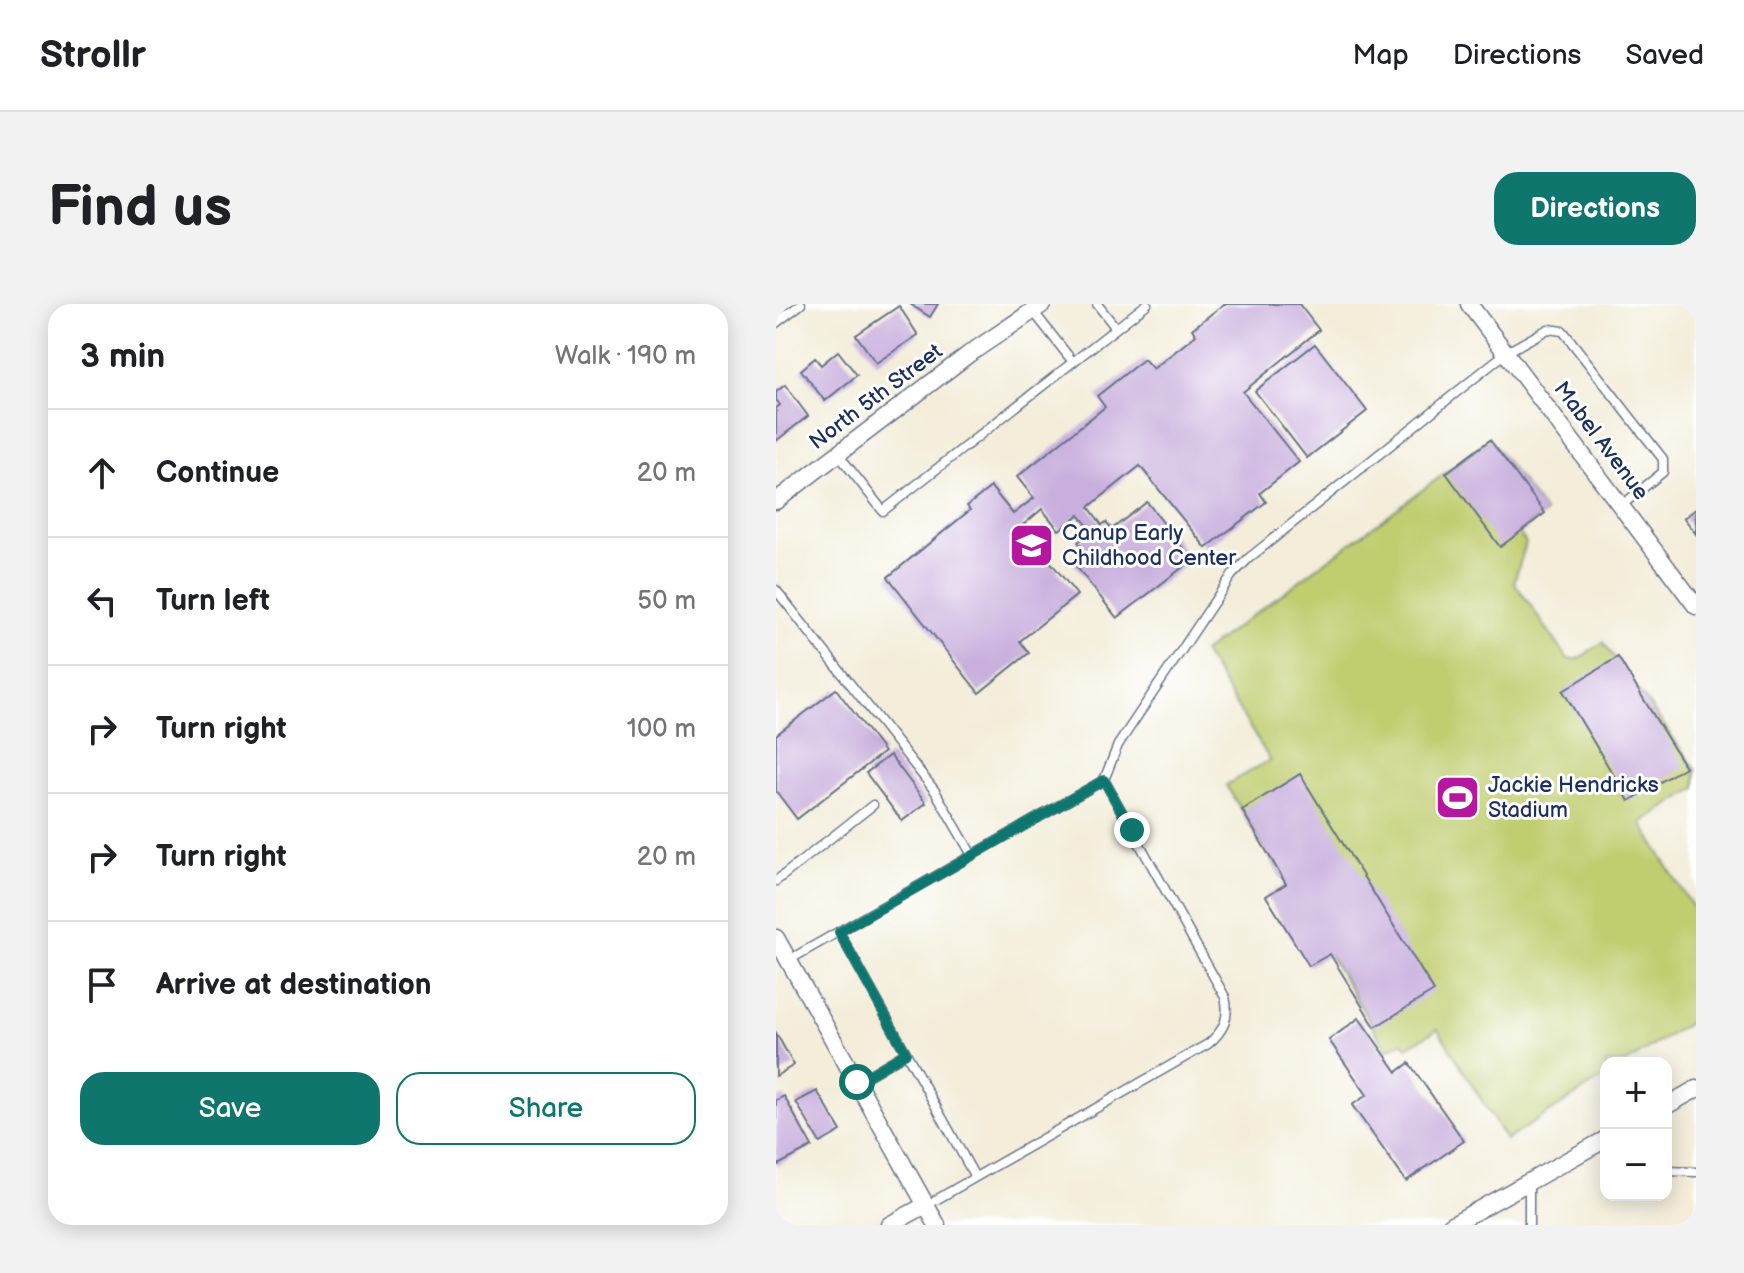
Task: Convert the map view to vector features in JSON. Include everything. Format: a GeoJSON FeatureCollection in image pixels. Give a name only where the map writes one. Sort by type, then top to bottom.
{"type":"FeatureCollection","features":[{"type":"Feature","properties":{"kind":"street","name":"Mabel Avenue"},"geometry":{"type":"LineString","coordinates":[[1469,304],[1696,606]]}},
{"type":"Feature","properties":{"kind":"street","name":"North 5th Street"},"geometry":{"type":"LineString","coordinates":[[776,501],[1035,306]]}},
{"type":"Feature","properties":{"kind":"street"},"geometry":{"type":"LineString","coordinates":[[776,938],[937,1225]]}},
{"type":"Feature","properties":{"kind":"street"},"geometry":{"type":"LineString","coordinates":[[1672,1103],[1696,1089]]}},
{"type":"Feature","properties":{"kind":"street"},"geometry":{"type":"LineString","coordinates":[[1451,1225],[1600,1142]]}},
{"type":"Feature","properties":{"kind":"street"},"geometry":{"type":"LineString","coordinates":[[889,1225],[926,1205]]}},
{"type":"Feature","properties":{"kind":"lane"},"geometry":{"type":"LineString","coordinates":[[776,323],[801,304]]}},
{"type":"Feature","properties":{"kind":"lane"},"geometry":{"type":"LineString","coordinates":[[1097,304],[1116,328]]}},
{"type":"Feature","properties":{"kind":"lane"},"geometry":{"type":"LineString","coordinates":[[838,453],[883,511],[1147,304]]}},
{"type":"Feature","properties":{"kind":"lane"},"geometry":{"type":"LineString","coordinates":[[1035,306],[1073,362]]}},
{"type":"Feature","properties":{"kind":"lane"},"geometry":{"type":"LineString","coordinates":[[788,960],[1104,780],[1118,745],[1232,575],[1249,558],[1507,352],[1548,329],[1563,331],[1663,459],[1663,472],[1621,506]]}},
{"type":"Feature","properties":{"kind":"lane"},"geometry":{"type":"LineString","coordinates":[[776,590],[935,791],[972,855]]}},
{"type":"Feature","properties":{"kind":"lane"},"geometry":{"type":"LineString","coordinates":[[926,1205],[1208,1044],[1218,1036],[1224,1024],[1227,1015],[1225,997],[1104,780]]}},
{"type":"Feature","properties":{"kind":"lane"},"geometry":{"type":"LineString","coordinates":[[776,881],[873,805]]}},
{"type":"Feature","properties":{"kind":"lane"},"geometry":{"type":"LineString","coordinates":[[839,932],[975,1177]]}},
{"type":"Feature","properties":{"kind":"lane"},"geometry":{"type":"LineString","coordinates":[[857,1082],[906,1053]]}},
{"type":"Feature","properties":{"kind":"lane"},"geometry":{"type":"LineString","coordinates":[[1672,1171],[1696,1172]]}},
{"type":"Feature","properties":{"kind":"lane"},"geometry":{"type":"LineString","coordinates":[[1529,1180],[1529,1225]]}},
{"type":"Feature","properties":{"kind":"green space","name":"Jackie Hendricks Stadium"},"geometry":{"type":"Polygon","coordinates":[[[1490,440],[1545,513],[1519,533],[1526,543],[1514,582],[1568,659],[1578,659],[1603,642],[1696,769],[1696,788],[1641,823],[1696,913],[1696,1018],[1635,1057],[1600,1057],[1600,1080],[1506,1140],[1438,1029],[1407,1047],[1402,1042],[1387,1050],[1226,785],[1270,760],[1203,652],[1490,440]]]}},
{"type":"Feature","properties":{"kind":"building"},"geometry":{"type":"Polygon","coordinates":[[[910,304],[938,304],[930,317],[910,304]]]}},
{"type":"Feature","properties":{"kind":"building"},"geometry":{"type":"Polygon","coordinates":[[[1224,304],[1299,304],[1319,330],[1243,392],[1299,462],[1260,493],[1266,502],[1206,548],[1140,466],[1089,507],[1102,525],[1106,522],[1112,529],[1147,502],[1192,560],[1117,618],[1072,561],[1085,551],[1078,542],[1092,531],[1079,515],[1059,530],[1042,509],[1022,526],[1077,595],[1020,641],[1029,653],[979,693],[888,577],[970,510],[967,506],[991,487],[1013,514],[1034,498],[1017,477],[1105,407],[1097,396],[1144,359],[1153,369],[1196,335],[1192,329],[1224,304]]]}},
{"type":"Feature","properties":{"kind":"building"},"geometry":{"type":"Polygon","coordinates":[[[899,306],[918,335],[876,363],[856,335],[899,306]]]}},
{"type":"Feature","properties":{"kind":"building"},"geometry":{"type":"Polygon","coordinates":[[[1315,344],[1367,411],[1307,458],[1255,391],[1315,344]]]}},
{"type":"Feature","properties":{"kind":"building"},"geometry":{"type":"Polygon","coordinates":[[[838,351],[857,375],[825,401],[801,370],[815,358],[821,365],[838,351]]]}},
{"type":"Feature","properties":{"kind":"building"},"geometry":{"type":"Polygon","coordinates":[[[785,385],[808,416],[776,441],[776,408],[780,405],[776,392],[785,385]]]}},
{"type":"Feature","properties":{"kind":"building"},"geometry":{"type":"Polygon","coordinates":[[[1490,440],[1545,513],[1500,547],[1446,473],[1490,440]]]}},
{"type":"Feature","properties":{"kind":"building"},"geometry":{"type":"Polygon","coordinates":[[[1696,509],[1696,534],[1684,518],[1696,509]]]}},
{"type":"Feature","properties":{"kind":"building"},"geometry":{"type":"Polygon","coordinates":[[[1618,657],[1685,767],[1629,801],[1563,691],[1618,657]]]}},
{"type":"Feature","properties":{"kind":"building"},"geometry":{"type":"Polygon","coordinates":[[[836,689],[884,752],[797,819],[776,791],[776,735],[836,689]]]}},
{"type":"Feature","properties":{"kind":"building"},"geometry":{"type":"Polygon","coordinates":[[[890,755],[926,803],[902,821],[866,773],[890,755]]]}},
{"type":"Feature","properties":{"kind":"building"},"geometry":{"type":"Polygon","coordinates":[[[1300,774],[1434,991],[1375,1027],[1330,954],[1309,966],[1266,896],[1286,884],[1242,810],[1300,774]]]}},
{"type":"Feature","properties":{"kind":"building"},"geometry":{"type":"Polygon","coordinates":[[[1359,1018],[1397,1072],[1409,1063],[1464,1141],[1406,1181],[1352,1105],[1367,1095],[1329,1040],[1359,1018]]]}},
{"type":"Feature","properties":{"kind":"building"},"geometry":{"type":"Polygon","coordinates":[[[776,1033],[794,1065],[776,1076],[776,1033]]]}},
{"type":"Feature","properties":{"kind":"building"},"geometry":{"type":"Polygon","coordinates":[[[817,1091],[841,1131],[820,1143],[796,1102],[817,1091]]]}},
{"type":"Feature","properties":{"kind":"building"},"geometry":{"type":"Polygon","coordinates":[[[784,1096],[812,1147],[776,1166],[776,1100],[784,1096]]]}},
{"type":"Feature","properties":{"kind":"place","name":"Canup Early Childhood Center"},"geometry":{"type":"Point","coordinates":[1031,546]}},
{"type":"Feature","properties":{"kind":"place","name":"Jackie Hendricks Stadium"},"geometry":{"type":"Point","coordinates":[1457,798]}},
{"type":"Feature","properties":{"kind":"route"},"geometry":{"type":"LineString","coordinates":[[857,1082],[906,1053],[839,932],[1104,780],[1132,830]]}}]}
